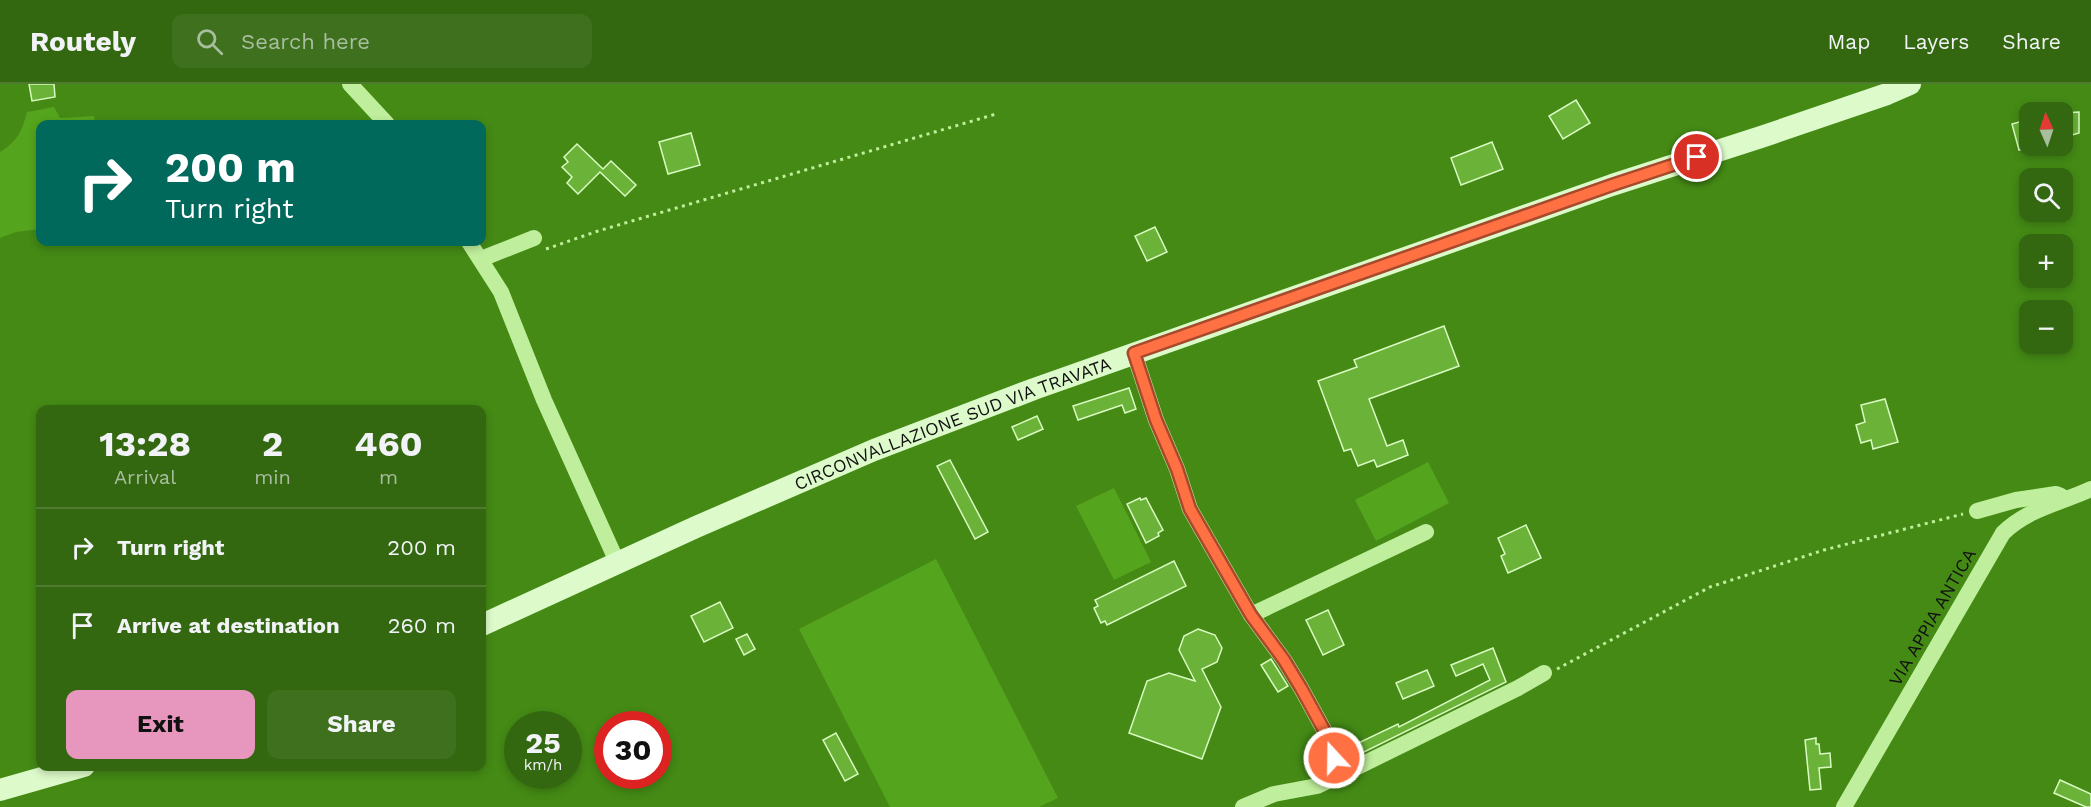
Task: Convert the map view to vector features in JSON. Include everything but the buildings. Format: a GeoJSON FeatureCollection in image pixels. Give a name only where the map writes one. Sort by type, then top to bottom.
{"type":"FeatureCollection","features":[{"type":"Feature","properties":{"kind":"street"},"geometry":{"type":"LineString","coordinates":[[350,84],[383,120]]}},
{"type":"Feature","properties":{"kind":"street","name":"CIRCONVALLAZIONE SUD VIA TRAVATA"},"geometry":{"type":"LineString","coordinates":[[486,623],[874,450],[1034,389],[1612,185],[1761,137],[1910,84]]}},
{"type":"Feature","properties":{"kind":"street"},"geometry":{"type":"LineString","coordinates":[[481,259],[538,244]]}},
{"type":"Feature","properties":{"kind":"street"},"geometry":{"type":"LineString","coordinates":[[472,246],[501,292],[544,400],[618,564]]}},
{"type":"Feature","properties":{"kind":"street"},"geometry":{"type":"LineString","coordinates":[[1134,353],[1156,420],[1177,469],[1190,509],[1251,615],[1301,688],[1329,739],[1341,775]]}},
{"type":"Feature","properties":{"kind":"street","name":"VIA APPIA ANTICA"},"geometry":{"type":"LineString","coordinates":[[1844,807],[2003,532],[2015,521],[2031,513],[2091,489]]}},
{"type":"Feature","properties":{"kind":"street"},"geometry":{"type":"LineString","coordinates":[[1977,511],[2056,494],[2070,499]]}},
{"type":"Feature","properties":{"kind":"street"},"geometry":{"type":"LineString","coordinates":[[1251,615],[1426,532]]}},
{"type":"Feature","properties":{"kind":"street"},"geometry":{"type":"LineString","coordinates":[[1243,807],[1274,794],[1317,786],[1518,688],[1544,673]]}},
{"type":"Feature","properties":{"kind":"street"},"geometry":{"type":"LineString","coordinates":[[0,790],[66,771]]}},
{"type":"Feature","properties":{"kind":"path"},"geometry":{"type":"LineString","coordinates":[[538,244],[598,231],[996,114]]}},
{"type":"Feature","properties":{"kind":"path"},"geometry":{"type":"LineString","coordinates":[[1544,673],[1556,670],[1710,587],[1824,550],[1977,511]]}},
{"type":"Feature","properties":{"kind":"green space"},"geometry":{"type":"Polygon","coordinates":[[[54,107],[60,118],[94,116],[94,120],[36,120],[36,230],[16,232],[0,238],[0,152],[18,135],[27,112],[54,107]]]}},
{"type":"Feature","properties":{"kind":"green space"},"geometry":{"type":"Polygon","coordinates":[[[1428,462],[1449,503],[1376,541],[1355,500],[1428,462]]]}},
{"type":"Feature","properties":{"kind":"green space"},"geometry":{"type":"Polygon","coordinates":[[[1114,488],[1151,562],[1114,580],[1076,506],[1114,488]]]}},
{"type":"Feature","properties":{"kind":"green space"},"geometry":{"type":"Polygon","coordinates":[[[936,559],[1058,798],[1039,807],[890,807],[799,629],[936,559]]]}},
{"type":"Feature","properties":{"kind":"route"},"geometry":{"type":"LineString","coordinates":[[1334,758],[1329,739],[1301,688],[1251,615],[1190,509],[1177,469],[1156,420],[1134,353],[1697,157]]}}]}
